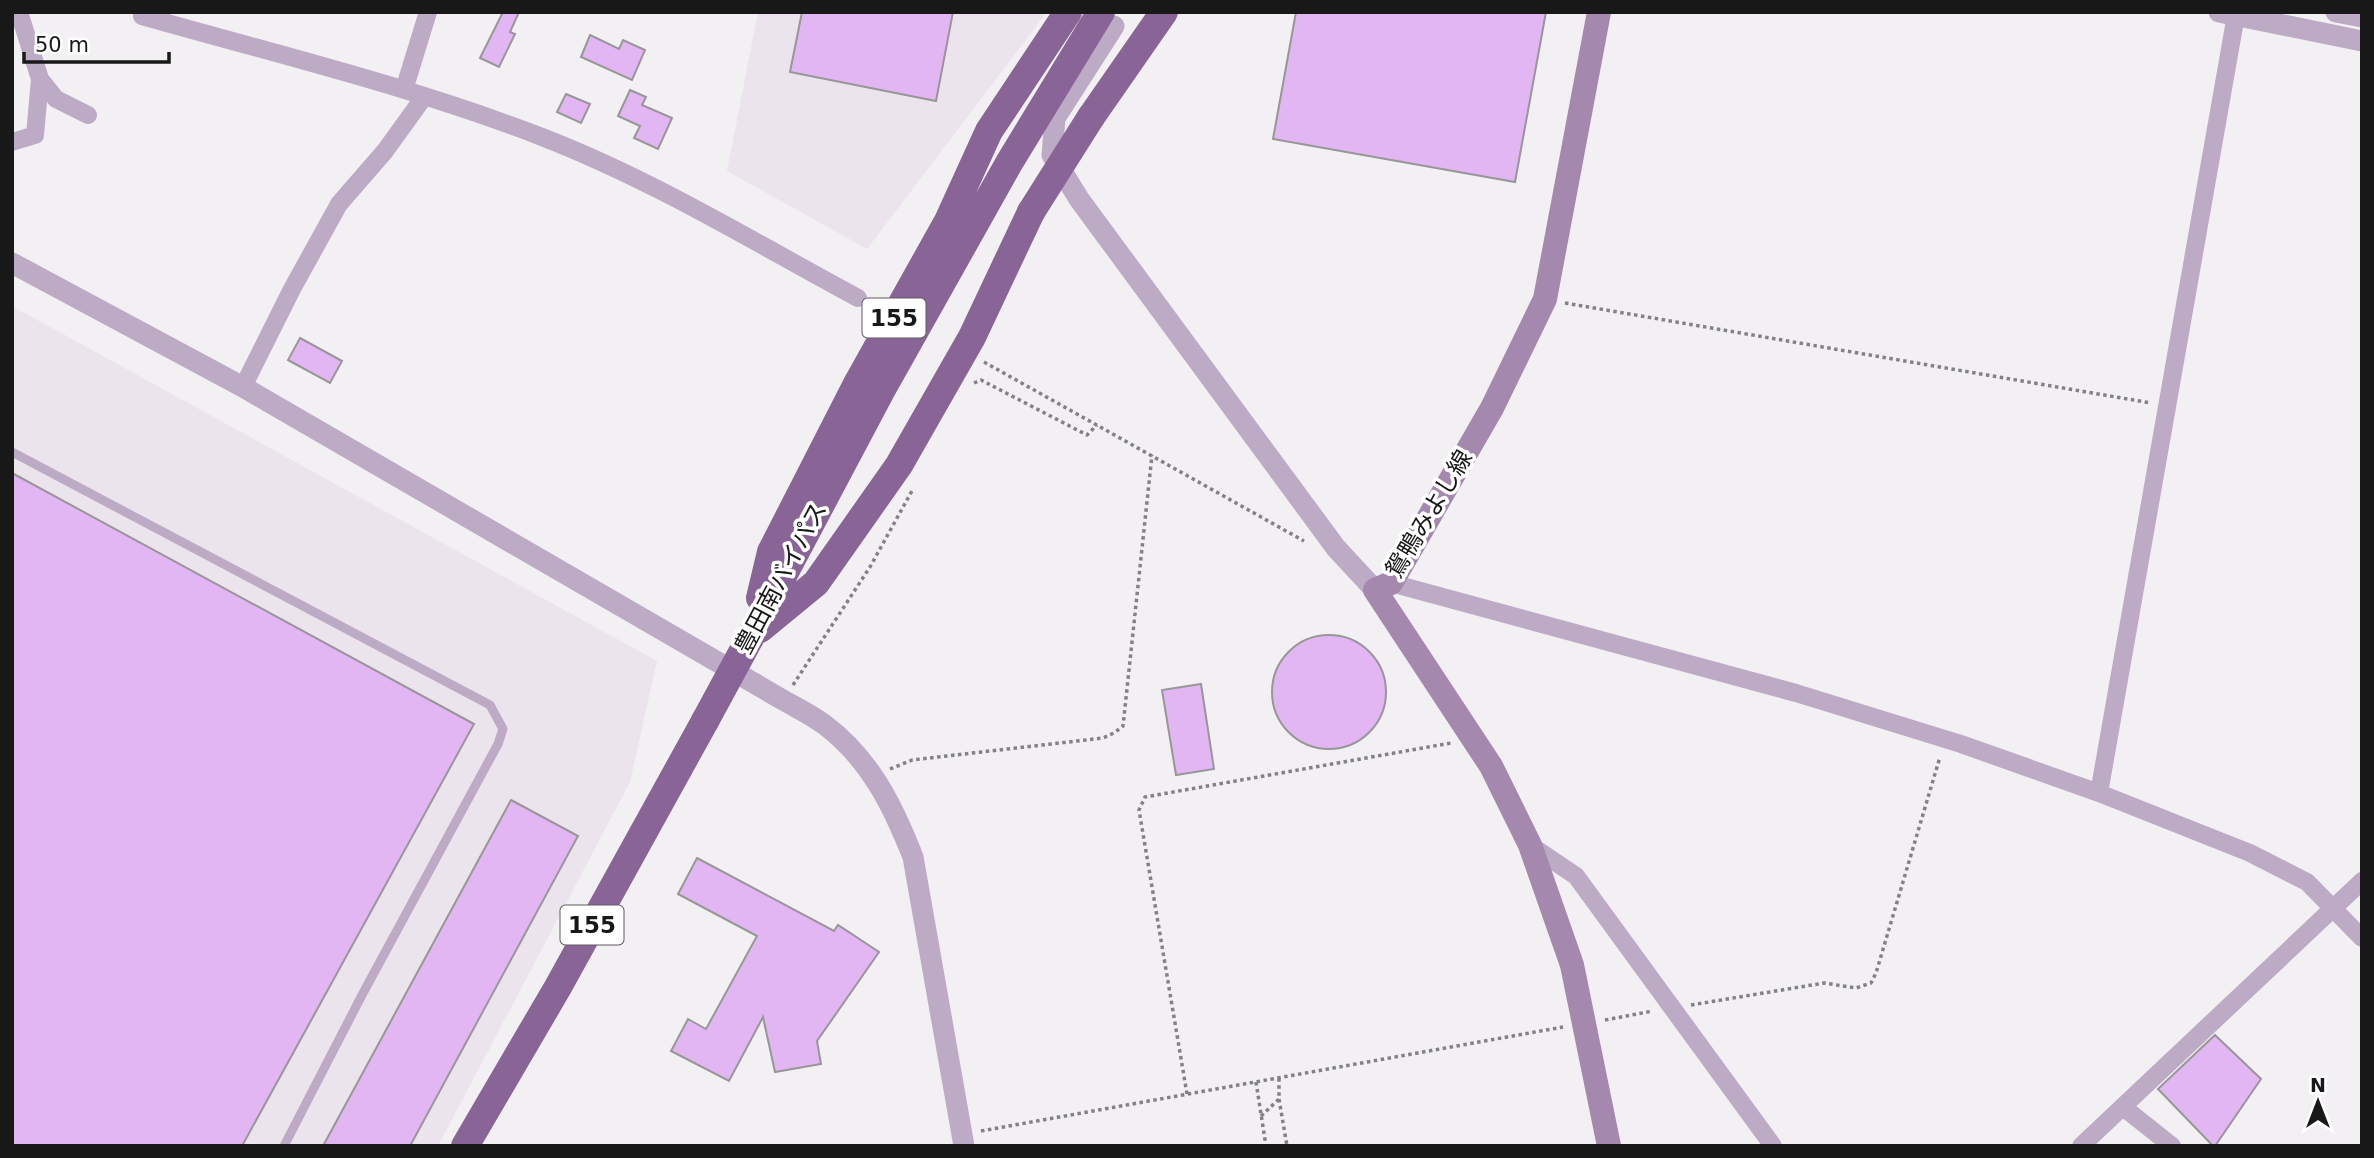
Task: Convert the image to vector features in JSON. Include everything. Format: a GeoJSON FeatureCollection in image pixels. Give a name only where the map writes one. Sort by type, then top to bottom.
{"type":"FeatureCollection","features":[{"type":"Feature","properties":{"kind":"highway","name":"155"},"geometry":{"type":"LineString","coordinates":[[750,638],[771,552],[858,382],[948,221],[989,131],[1068,12]]}},
{"type":"Feature","properties":{"kind":"highway","name":"155"},"geometry":{"type":"LineString","coordinates":[[750,638],[816,583],[899,465],[972,337],[1031,212],[1091,117],[1164,12]]}},
{"type":"Feature","properties":{"kind":"highway","name":"豊田南バイパス"},"geometry":{"type":"LineString","coordinates":[[470,1136],[558,987],[750,638],[881,391],[1009,163],[1113,16]]}},
{"type":"Feature","properties":{"kind":"main road","name":"鴛鴨みよし線"},"geometry":{"type":"LineString","coordinates":[[1599,12],[1545,299],[1492,408],[1383,587],[1491,766],[1530,845],[1573,965],[1609,1146]]}},
{"type":"Feature","properties":{"kind":"street"},"geometry":{"type":"LineString","coordinates":[[19,12],[40,79],[56,99],[88,115]]}},
{"type":"Feature","properties":{"kind":"street"},"geometry":{"type":"LineString","coordinates":[[404,90],[428,12]]}},
{"type":"Feature","properties":{"kind":"street"},"geometry":{"type":"LineString","coordinates":[[138,14],[404,90],[543,137],[665,191],[858,298]]}},
{"type":"Feature","properties":{"kind":"street"},"geometry":{"type":"LineString","coordinates":[[2099,793],[2167,406],[2227,14],[2362,41]]}},
{"type":"Feature","properties":{"kind":"street"},"geometry":{"type":"LineString","coordinates":[[2346,14],[2362,31]]}},
{"type":"Feature","properties":{"kind":"street"},"geometry":{"type":"LineString","coordinates":[[1113,16],[1055,118],[1052,155],[1079,199],[1336,548],[1383,587],[1796,693],[1961,744],[2099,793],[2284,869],[2307,882],[2362,939]]}},
{"type":"Feature","properties":{"kind":"street"},"geometry":{"type":"LineString","coordinates":[[12,142],[35,135],[40,79]]}},
{"type":"Feature","properties":{"kind":"street"},"geometry":{"type":"LineString","coordinates":[[243,387],[292,289],[339,204],[385,150],[424,97]]}},
{"type":"Feature","properties":{"kind":"street"},"geometry":{"type":"LineString","coordinates":[[12,263],[243,387],[783,700],[824,725],[852,750],[875,775],[896,813],[914,857],[963,1140]]}},
{"type":"Feature","properties":{"kind":"street"},"geometry":{"type":"LineString","coordinates":[[1530,845],[1576,876],[1773,1146]]}},
{"type":"Feature","properties":{"kind":"street"},"geometry":{"type":"LineString","coordinates":[[2081,1146],[2362,881]]}},
{"type":"Feature","properties":{"kind":"street"},"geometry":{"type":"LineString","coordinates":[[2123,1107],[2172,1146]]}},
{"type":"Feature","properties":{"kind":"lane"},"geometry":{"type":"LineString","coordinates":[[12,452],[490,705],[503,729],[498,744],[362,995],[284,1146]]}},
{"type":"Feature","properties":{"kind":"path"},"geometry":{"type":"LineString","coordinates":[[1545,299],[2167,406]]}},
{"type":"Feature","properties":{"kind":"path"},"geometry":{"type":"LineString","coordinates":[[976,357],[1320,549],[1336,548]]}},
{"type":"Feature","properties":{"kind":"path"},"geometry":{"type":"LineString","coordinates":[[970,385],[981,380],[1087,435],[1097,425]]}},
{"type":"Feature","properties":{"kind":"path"},"geometry":{"type":"LineString","coordinates":[[875,775],[912,760],[1103,738],[1123,726],[1152,455]]}},
{"type":"Feature","properties":{"kind":"path"},"geometry":{"type":"LineString","coordinates":[[783,700],[870,567],[917,482]]}},
{"type":"Feature","properties":{"kind":"path"},"geometry":{"type":"LineString","coordinates":[[1187,1094],[1139,810],[1145,797],[1473,740]]}},
{"type":"Feature","properties":{"kind":"path"},"geometry":{"type":"LineString","coordinates":[[963,1140],[1187,1094],[1584,1023],[1824,984],[1856,988],[1871,983],[1945,740]]}},
{"type":"Feature","properties":{"kind":"path"},"geometry":{"type":"LineString","coordinates":[[1279,1078],[1279,1098],[1287,1146]]}},
{"type":"Feature","properties":{"kind":"path"},"geometry":{"type":"LineString","coordinates":[[1255,1082],[1266,1146]]}},
{"type":"Feature","properties":{"kind":"path"},"geometry":{"type":"LineString","coordinates":[[1261,1116],[1279,1098]]}},
{"type":"Feature","properties":{"kind":"shaded area"},"geometry":{"type":"Polygon","coordinates":[[[758,12],[1047,12],[867,249],[727,171],[758,12]]]}},
{"type":"Feature","properties":{"kind":"shaded area"},"geometry":{"type":"Polygon","coordinates":[[[12,306],[657,661],[630,782],[438,1146],[12,1146],[12,306]]]}},
{"type":"Feature","properties":{"kind":"building"},"geometry":{"type":"Polygon","coordinates":[[[503,12],[519,12],[510,32],[515,34],[499,67],[480,58],[503,12]]]}},
{"type":"Feature","properties":{"kind":"building"},"geometry":{"type":"Polygon","coordinates":[[[802,12],[953,12],[936,101],[790,72],[802,12]]]}},
{"type":"Feature","properties":{"kind":"building"},"geometry":{"type":"Polygon","coordinates":[[[1296,12],[1546,12],[1515,182],[1273,139],[1296,12]]]}},
{"type":"Feature","properties":{"kind":"building"},"geometry":{"type":"Polygon","coordinates":[[[590,35],[619,49],[623,40],[645,50],[632,80],[581,57],[590,35]]]}},
{"type":"Feature","properties":{"kind":"building"},"geometry":{"type":"Polygon","coordinates":[[[630,90],[646,97],[642,105],[672,118],[658,149],[634,138],[640,126],[618,116],[630,90]]]}},
{"type":"Feature","properties":{"kind":"building"},"geometry":{"type":"Polygon","coordinates":[[[566,94],[590,104],[581,123],[557,112],[566,94]]]}},
{"type":"Feature","properties":{"kind":"building"},"geometry":{"type":"Polygon","coordinates":[[[300,338],[342,361],[330,383],[288,360],[300,338]]]}},
{"type":"Feature","properties":{"kind":"building"},"geometry":{"type":"Polygon","coordinates":[[[12,473],[474,724],[242,1146],[12,1146],[12,473]]]}},
{"type":"Feature","properties":{"kind":"building"},"geometry":{"type":"Polygon","coordinates":[[[1329,635],[1351,640],[1369,652],[1381,670],[1386,692],[1381,714],[1369,732],[1351,744],[1329,749],[1307,744],[1289,732],[1277,714],[1272,692],[1277,670],[1289,652],[1307,640],[1329,635]]]}},
{"type":"Feature","properties":{"kind":"building"},"geometry":{"type":"Polygon","coordinates":[[[1201,684],[1214,769],[1176,775],[1162,690],[1201,684]]]}},
{"type":"Feature","properties":{"kind":"building"},"geometry":{"type":"Polygon","coordinates":[[[511,800],[578,836],[410,1146],[323,1146],[511,800]]]}},
{"type":"Feature","properties":{"kind":"building"},"geometry":{"type":"Polygon","coordinates":[[[697,858],[834,931],[838,925],[879,952],[817,1041],[821,1064],[775,1072],[763,1017],[729,1081],[671,1051],[688,1019],[706,1029],[757,936],[678,894],[697,858]]]}},
{"type":"Feature","properties":{"kind":"building"},"geometry":{"type":"Polygon","coordinates":[[[2215,1035],[2261,1079],[2213,1146],[2158,1089],[2215,1035]]]}}]}
